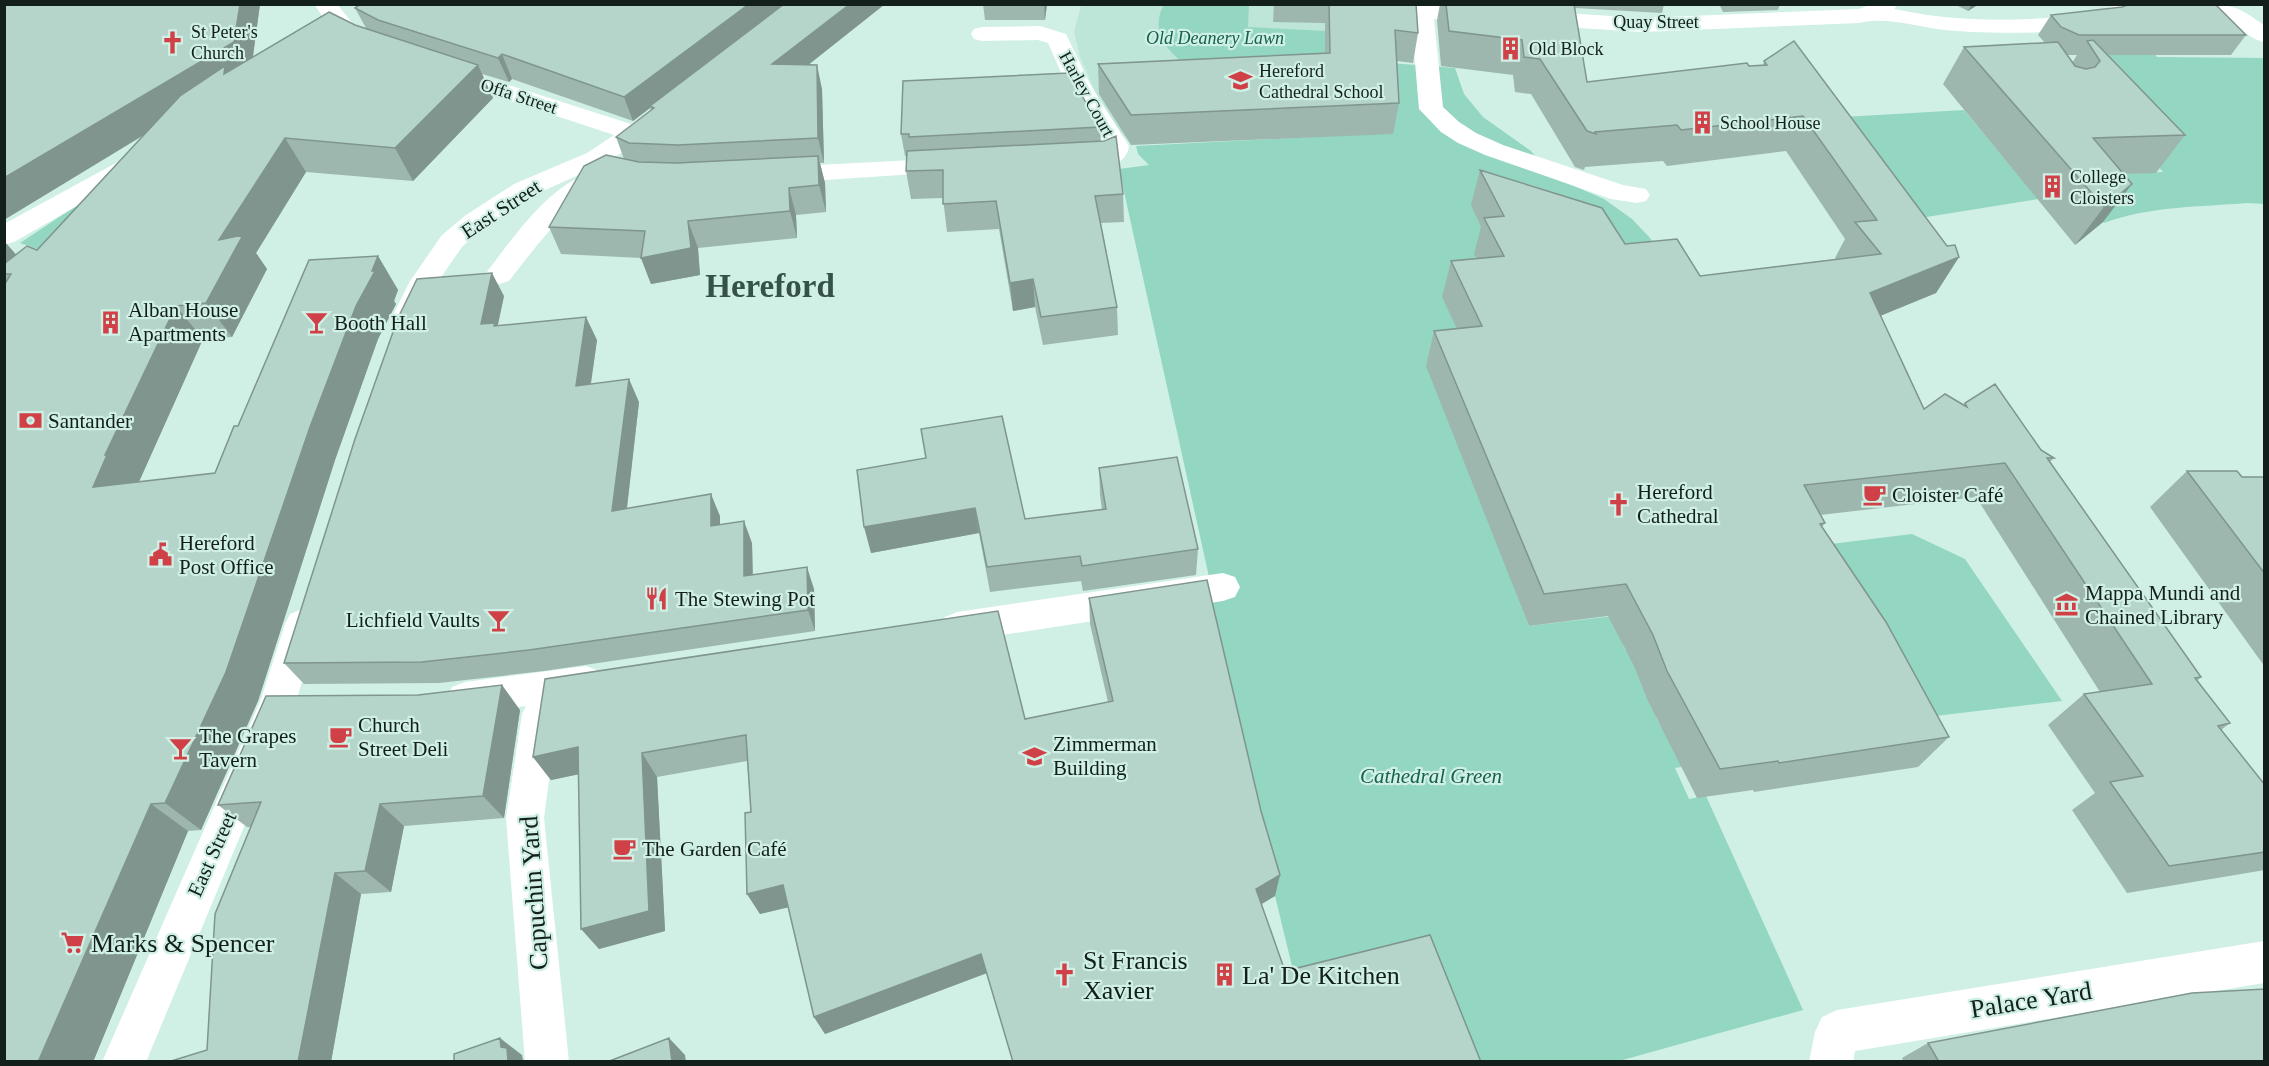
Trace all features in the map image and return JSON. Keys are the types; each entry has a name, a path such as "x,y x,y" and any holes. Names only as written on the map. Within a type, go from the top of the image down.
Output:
{"street":[{"path":"1881,8 1915,21 2013,28 2101,20 2124,12 2135,4"},
{"path":"2209,4 2234,14 2265,35"},
{"path":"1421,8 1431,109 1450,127 1467,138 1494,150 1609,189 1637,195"},
{"name":"Quay Street","path":"1421,8 1508,17 1642,25 1859,16 1881,8"},
{"path":"328,21 376,48"},
{"path":"2013,28 2026,47"},
{"name":"Harley Court","path":"982,34 1040,33 1058,39 1078,84 1116,146 1115,153 1106,159 1059,161"},
{"name":"Offa Street","path":"425,66 635,134"},
{"name":"East Street","path":"395,340 423,280 452,241 475,221 522,190 610,168 635,134 673,105"},
{"path":"4,236 143,157 96,210"},
{"path":"756,177 977,165"},
{"path":"499,275 532,233 582,186 610,168"},
{"path":"930,631 1223,587"},
{"name":"East Street","path":"124,1062 278,702 312,592"},
{"path":"428,701 544,689 614,678"},
{"name":"Capuchin Yard","path":"544,689 525,819 547,1062"},
{"path":"278,702 312,702"},
{"name":"Palace Yard","path":"1831,1062 1837,1032 2261,964"}],"shaded area":[{"path":"1081,5 1388,5 1135,145 1113,127 1080,57 1074,32"}],"green space":[{"name":"Old Deanery Lawn","path":"1164,5 1249,5 1248,27 1326,31 1326,59 1186,64 1166,46 1159,30 1160,14"},
{"path":"2151,50 2157,57 2264,58 2264,204 2248,203 2157,210 2104,223 2066,176 2163,172 2124,128 2082,51"},
{"name":"Cathedral Green","path":"1390,63 1455,68 1464,94 1483,117 1531,151 1551,176 1604,199 1632,219 1650,238 1674,274 1477,218 1493,252 1481,267 1468,354 1513,585 1529,626 1622,615 1623,645 1626,651 1638,649 1657,720 1692,765 1675,768 1689,799 1706,796 1803,1010 1619,1061 1462,1062 1297,987 1205,605 1209,577 1119,169 1149,165 1138,154 1136,146 1393,133"},
{"path":"1964,110 2038,199 1883,224 1808,119"},
{"path":"82,204 44,251 20,243"},
{"path":"1912,534 1965,559 2062,701 1910,719 1831,544"}],"building":[{"path":"4,4 240,4 234,42 4,178"},
{"path":"361,4 749,4 624,97 502,54 498,58 378,20 355,8"},
{"path":"784,4 850,4 772,64 817,65 818,138 678,145 629,143 616,137 654,108 650,106"},
{"path":"1329,4 1416,4 1418,33 1395,30 1399,103 1131,115 1098,64 1330,53"},
{"path":"1446,4 1574,4 1587,82 1747,63 1749,66 1767,65 1764,61 1794,41 1947,246 1955,245 1959,257 1870,293 1924,409 1945,394 1967,407 1965,403 1995,384 2041,450 2054,458 2047,458 2201,677 2195,678 2230,723 2218,726 2265,785 2265,852 2169,866 2110,782 2143,776 2084,694 2152,684 2005,463 1804,485 1825,523 1820,524 1886,622 1949,737 1779,763 1778,761 1720,769 1667,671 1653,635 1626,584 1544,594 1434,331 1482,326 1451,261 1504,256 1484,218 1504,216 1480,170 1602,208 1625,244 1677,239 1700,276 1881,254 1855,222 1877,220 1803,116 1681,130 1677,125 1595,132 1596,134 1587,131 1540,59 1524,57 1522,40 1449,31"},
{"path":"2130,4 2215,4 2246,35 2079,35 2061,27 2051,15 2122,7"},
{"path":"329,12 355,25 478,65 395,148 285,138 219,240 243,235 206,303 176,306 105,455 107,455 93,487 215,473 234,426 238,426 309,260 378,256 372,271 375,271 356,306 310,427 226,672 165,803 151,804 38,1062 4,1062 4,285 11,274 4,274 4,264 27,246 37,250 180,96 225,66 224,74"},
{"path":"2093,40 2185,135 2093,138 2132,184 2104,207 1964,47 2058,42 2075,66 2086,69 2095,67 2100,61 2087,41"},
{"path":"1069,73 1100,127 909,137 909,134 901,134 903,81"},
{"path":"1116,136 1123,194 1095,196 1117,307 1041,317 1033,279 1010,283 996,201 943,204 943,170 906,171 907,151 1104,141"},
{"path":"606,155 639,162 677,163 818,156 819,185 789,188 790,211 688,221 691,248 641,258 645,231 549,227 584,166"},
{"path":"492,273 481,324 495,323 494,326 586,317 576,386 629,379 612,511 711,494 711,526 744,521 744,576 807,567 808,610 529,650 422,662 284,663 355,439 398,318 417,279"},
{"path":"1002,416 1025,519 1106,509 1099,468 1177,457 1198,549 1082,566 1080,556 987,567 975,508 864,527 857,470 926,458 921,429"},
{"path":"2187,471 2237,471 2242,477 2265,477 2265,574"},
{"path":"1207,580 1261,811 1280,875 1256,889 1285,971 1430,935 1481,1062 1013,1062 981,954 814,1017 783,885 747,894 745,813 751,812 746,735 642,753 649,911 581,929 578,747 533,757 545,679 998,611 1025,719 1113,701 1089,598"},
{"path":"502,685 483,796 380,804 365,871 335,873 298,1062 168,1062 207,1050 215,914 261,802 218,805 266,696 418,695"},
{"path":"2265,989 2265,1062 1939,1062 1928,1043 2192,993"},
{"path":"500,1038 501,1047 507,1048 508,1062 454,1062 454,1054"},
{"path":"669,1038 672,1062 607,1062"}],"place":[{"name":"St Peter's Church","path":"173,42"},
{"name":"Old Block","path":"1511,49"},
{"name":"Hereford Cathedral School","path":"1241,81"},
{"name":"School House","path":"1702,123"},
{"name":"College Cloisters","path":"2052,187"},
{"name":"Alban House Apartments","path":"110,322"},
{"name":"Booth Hall","path":"316,323"},
{"name":"Santander","path":"30,421"},
{"name":"Cloister Café","path":"1874,495"},
{"name":"Hereford Cathedral","path":"1619,504"},
{"name":"Hereford Post Office","path":"161,555"},
{"name":"The Stewing Pot","path":"657,599"},
{"name":"Mappa Mundi and Chained Library","path":"2067,605"},
{"name":"Lichfield Vaults","path":"498,620"},
{"name":"Church Street Deli","path":"340,737"},
{"name":"The Grapes Tavern","path":"181,748"},
{"name":"Zimmerman Building","path":"1035,756"},
{"name":"The Garden Café","path":"624,849"},
{"name":"Marks & Spencer","path":"73,943"},
{"name":"St Francis Xavier","path":"1065,975"},
{"name":"La' De Kitchen","path":"1224,975"}],"district":[{"name":"Hereford","path":"770,286"}]}
